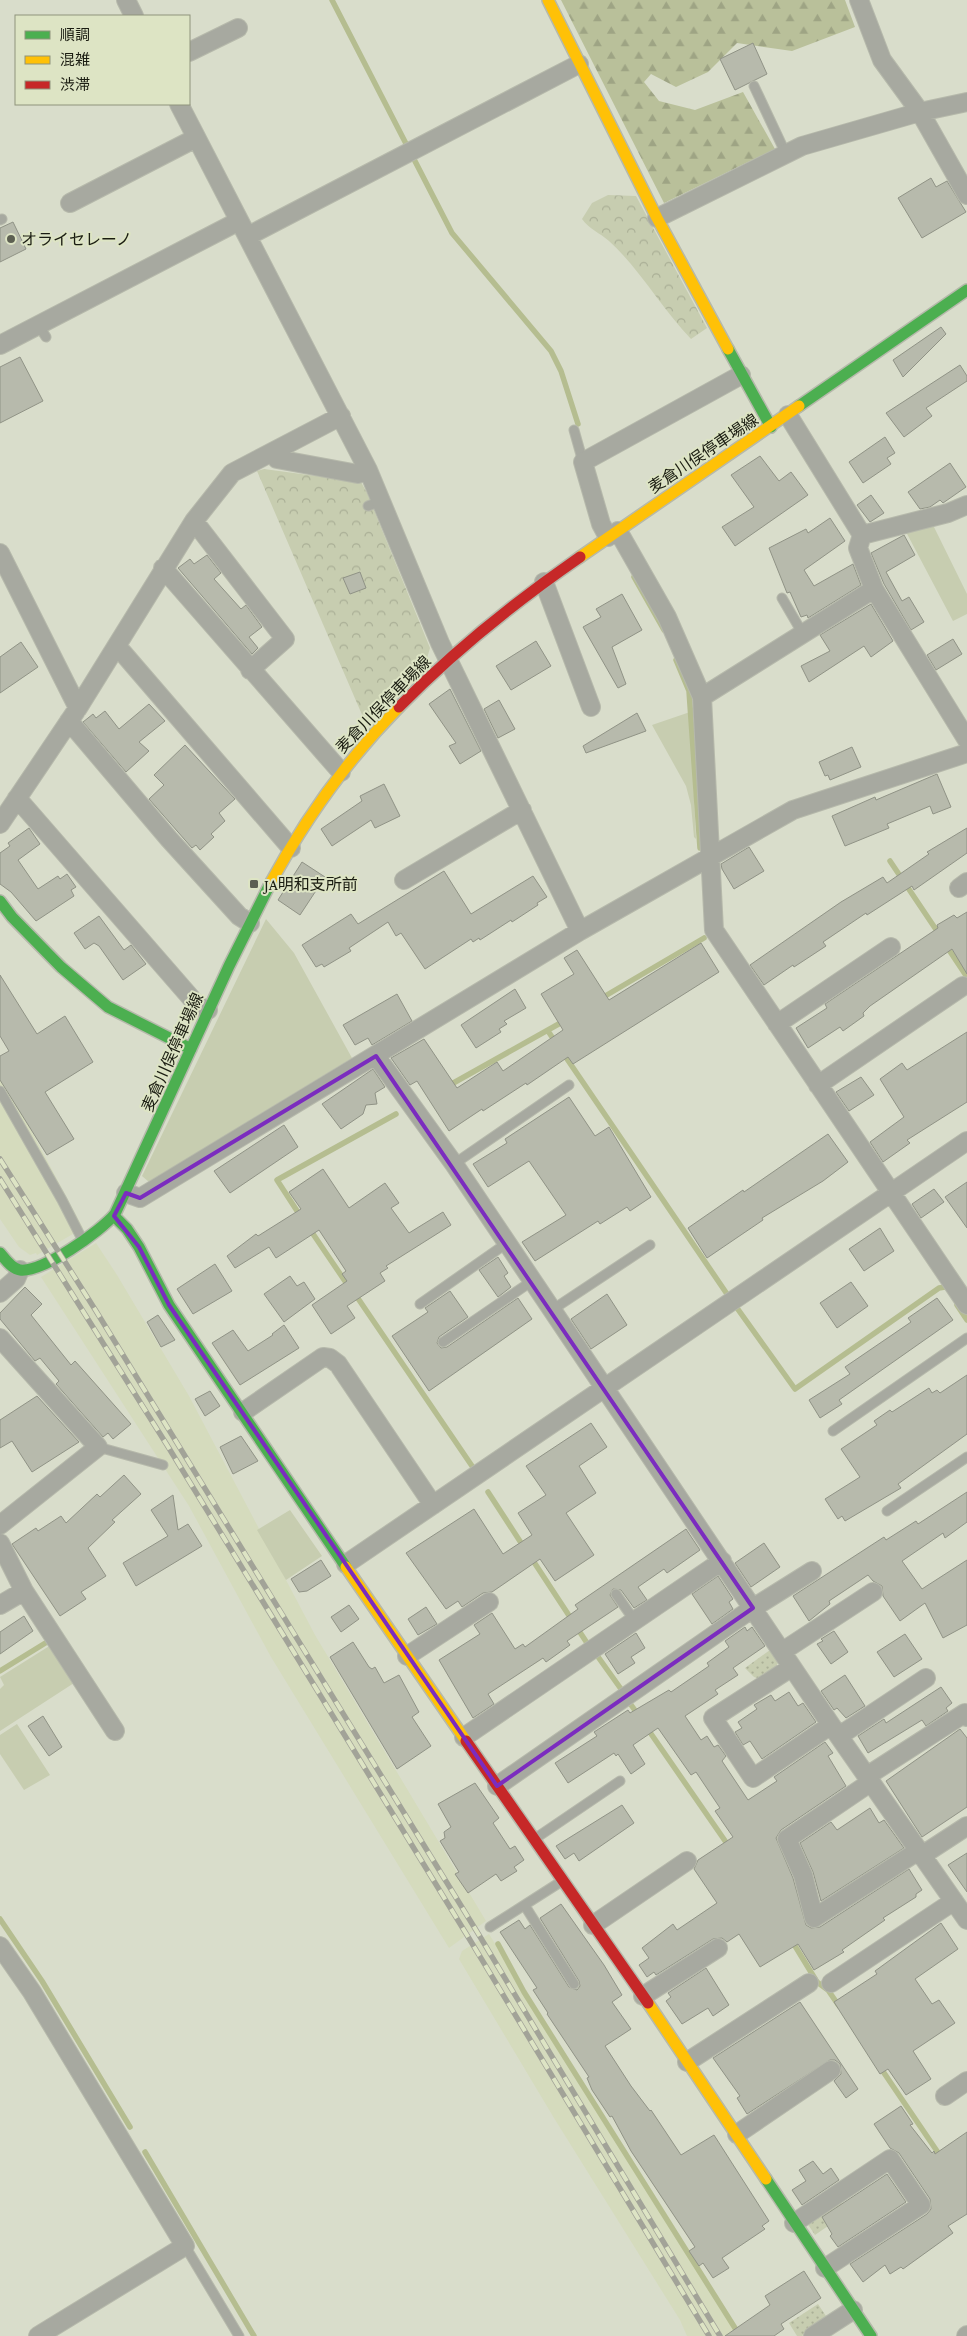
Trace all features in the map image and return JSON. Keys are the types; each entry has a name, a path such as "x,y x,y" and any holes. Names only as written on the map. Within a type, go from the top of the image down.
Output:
{"street":[{"path":"126,0 134,15"},
{"path":"548,0 657,218 771,427"},
{"path":"859,0 882,60 920,112 967,195"},
{"path":"190,52 238,28"},
{"path":"0,345 42,331 579,64"},
{"path":"657,218 802,146 920,112 967,102"},
{"path":"180,105 368,470 374,503 448,660 522,810 539,856 580,931"},
{"path":"70,202 196,138"},
{"name":"麦倉川俣停車場線","path":"20,1270 34,1269 82,1241 114,1216 208,1010 250,923 291,848 341,772 395,711 479,632 544,582 967,290"},
{"path":"741,374 583,462 601,524 613,534 667,617 702,697 714,930 743,982 777,1024 891,1193 964,1293"},
{"path":"788,415 862,536 858,548 874,588 967,740"},
{"path":"0,824 74,715 163,568 194,521 232,473 341,416"},
{"path":"273,452 277,459 358,474 368,470"},
{"path":"862,536 948,513 967,505"},
{"path":"194,521 285,640 250,670"},
{"path":"0,553 74,715 175,846 239,916 250,923"},
{"path":"163,568 250,670 341,772"},
{"path":"544,582 591,707"},
{"path":"702,697 874,588"},
{"path":"116,648 291,848"},
{"path":"126,1193 140,1198 376,1056 433,1015 793,810 967,753"},
{"path":"17,798 198,1006 208,1010"},
{"path":"404,880 522,810"},
{"path":"0,901 12,917 61,968 108,1007 191,1049"},
{"path":"777,1024 891,947"},
{"path":"818,1086 963,986"},
{"path":"376,1056 454,1164 835,1731 967,1920"},
{"path":"346,1564 967,1141"},
{"path":"114,1216 127,1229 139,1247 162,1295 407,1656 737,2134 794,2223 871,2336"},
{"path":"0,1253 10,1264 20,1270 16,1279 0,1293"},
{"path":"0,1338 98,1447 0,1525"},
{"path":"243,1412 323,1357 330,1358 338,1364 432,1505"},
{"path":"0,1543 24,1591 114,1731"},
{"path":"464,1737 722,1561"},
{"path":"497,1786 753,1608 812,1571"},
{"path":"0,1605 24,1591"},
{"path":"783,1651 873,1592"},
{"path":"407,1656 488,1602"},
{"path":"792,1667 714,1718 753,1778 926,1678"},
{"path":"967,1716 964,1713 787,1839 803,1875 814,1918 967,1826"},
{"path":"593,1925 687,1862"},
{"path":"831,1982 954,1901"},
{"path":"0,1946 32,1992 185,2246 38,2336"},
{"path":"643,1996 718,1948"},
{"path":"687,2062 809,1983"},
{"path":"737,2134 831,2070"},
{"path":"945,2096 967,2081"},
{"path":"794,2223 890,2159 921,2205 825,2268"},
{"path":"813,2336 853,2310"}],"lane":[{"path":"754,86 786,154"},
{"path":"574,430 583,462"},
{"path":"782,598 802,634"},
{"path":"454,1164 569,1085"},
{"path":"0,1091 62,1200 82,1241"},
{"path":"420,1304 507,1243"},
{"path":"552,1310 650,1245"},
{"path":"443,1342 532,1281"},
{"path":"833,1431 967,1338"},
{"path":"98,1447 163,1465"},
{"path":"887,1511 967,1457"},
{"path":"616,1594 634,1620"},
{"path":"534,1840 620,1781"},
{"path":"490,1927 563,1881"},
{"path":"525,1906 574,1984"},
{"path":"185,2246 239,2336"}],"highlighted area":[{"path":"376,1056 753,1608 497,1786 169,1305 139,1247 114,1216 126,1193 140,1198"}],"shaded area":[{"path":"0,1072 83,1228 37,1255 36,1253 30,1255 19,1247 0,1219"},
{"path":"96,1243 189,1396 315,1635 486,1921 449,1948 271,1657 189,1506 41,1277"},
{"path":"489,1934 739,2336 687,2336 680,2320 554,2118 459,1959 462,1951"}],"green space":[{"path":"561,0 845,0 855,27 792,51 737,43 708,72 676,87 651,74 644,82 659,101 695,110 743,92 775,149 664,203"},
{"path":"608,195 636,196 707,328 691,339 620,252 582,219 592,203"},
{"path":"264,469 361,482 430,648 426,662 366,724 257,471"},
{"path":"933,525 967,594 967,614 953,621 905,530"},
{"path":"690,712 696,839 694,837 691,805 686,786 652,725"},
{"path":"266,919 294,953 352,1058 149,1182 142,1176"},
{"path":"290,1510 322,1556 286,1580 257,1530"},
{"path":"51,1645 74,1683 0,1731 0,1689 4,1685 0,1677"},
{"path":"770,1650 778,1662 776,1668 760,1679 754,1677 745,1668"},
{"path":"17,1724 50,1775 24,1790 0,1754 0,1735"},
{"path":"838,2198 848,2212 815,2235 805,2220"},
{"path":"818,2304 828,2319 802,2336 797,2336 789,2323"}],"building":[{"path":"753,43 767,74 735,90 720,59"},
{"path":"931,178 936,187 947,181 966,212 922,238 898,198"},
{"name":"オライセレーノ","path":"13,222 26,249 0,262 0,228"},
{"path":"941,327 946,334 903,377 893,360"},
{"path":"20,357 43,401 0,423 0,367"},
{"path":"960,365 967,376 967,381 926,408 932,416 904,437 886,413"},
{"path":"885,437 895,453 887,458 891,464 863,483 849,462"},
{"path":"760,456 779,481 791,472 808,495 735,546 722,527 754,507 731,475"},
{"path":"950,463 966,487 943,503 940,500 930,507 920,509 908,492"},
{"path":"871,495 884,513 870,522 857,505"},
{"path":"830,518 845,541 804,570 814,586 853,564 861,585 808,618 807,615 801,617 790,592 787,593 769,548 806,529 808,533"},
{"path":"904,535 915,555 886,572 902,601 909,597 924,622 911,630 884,584 871,553"},
{"path":"207,555 221,573 214,579 241,609 246,605 262,627 249,637 258,648 252,654 178,568 190,559 194,564"},
{"path":"360,572 366,588 350,594 343,578"},
{"path":"622,594 642,630 612,647 626,684 618,688 583,627 601,617 596,609"},
{"path":"871,604 893,641 871,657 864,646 809,682 801,666 830,651 820,635"},
{"path":"953,639 962,654 936,670 927,655"},
{"path":"536,641 551,666 511,690 496,666"},
{"path":"21,642 38,667 0,693 0,657"},
{"path":"450,689 481,751 460,764 449,746 456,743 429,704"},
{"path":"499,700 515,729 498,738 484,709"},
{"path":"149,704 165,721 139,742 149,751 126,772 83,722 93,714 96,718 105,711 119,729"},
{"path":"637,713 646,731 586,753 583,746"},
{"path":"185,745 235,799 219,813 225,821 211,834 214,837 200,850 196,845 192,848 149,799 164,785 154,775"},
{"path":"852,747 861,767 830,780 828,775 825,776 819,762"},
{"path":"937,774 951,807 933,814 930,806 887,824 889,828 845,846 832,816 875,797 876,800"},
{"path":"384,784 400,816 375,828 371,820 332,846 321,829 362,801 360,796"},
{"path":"29,828 40,844 18,860 38,889 58,876 60,879 67,874 76,887 71,890 74,896 36,921 11,892 0,884 0,853 10,846 8,843"},
{"path":"967,828 967,853 914,890 912,886 867,915 866,913 823,942 826,946 794,967 793,965 764,985 750,965 841,902 883,877 887,883 929,854 927,852"},
{"path":"749,847 764,871 734,889 721,864"},
{"path":"302,862 325,877 300,915 278,900"},
{"path":"444,871 471,914 533,876 547,897 512,922 511,920 480,940 479,938 473,942 471,939 425,969 401,933 396,936 388,922 349,948 351,951 324,967 322,964 316,967 302,945 351,914 358,924"},
{"path":"967,912 967,974 952,949 870,1006 863,1013 864,1016 843,1031 840,1027 808,1048 796,1028 827,1008 825,1004 938,928 937,925 954,915 957,918"},
{"path":"99,916 124,950 131,945 146,964 123,980 99,946 94,943 85,949 74,933"},
{"path":"701,943 719,972 573,1064 568,1057 527,1085 526,1083 449,1131 417,1081 410,1085 391,1058 424,1039 457,1088 497,1062 503,1071 563,1030 541,994 574,974 564,958 577,950 609,1000"},
{"path":"0,975 37,1034 65,1016 93,1062 45,1092 74,1139 47,1155 0,1080 0,1056 9,1051 0,1036"},
{"path":"515,989 526,1008 504,1021 507,1024 499,1029 501,1032 476,1048 461,1025"},
{"path":"397,994 412,1021 372,1045 368,1038 355,1045 343,1025"},
{"path":"967,1032 967,1102 907,1140 910,1143 883,1162 870,1142 904,1117 880,1079 902,1063 907,1070"},
{"path":"373,1069 385,1087 375,1093 377,1104 366,1105 363,1114 341,1129 322,1104"},
{"path":"861,1077 874,1095 849,1111 836,1092"},
{"path":"569,1097 595,1136 609,1127 651,1197 630,1211 627,1207 600,1224 598,1221 535,1261 522,1242 566,1215 529,1161 488,1187 473,1164 507,1143 505,1139"},
{"path":"284,1125 298,1147 230,1193 214,1171"},
{"path":"828,1134 848,1162 823,1181 762,1218 763,1220 707,1258 688,1228"},
{"path":"323,1169 349,1208 385,1183 399,1203 391,1208 409,1233 443,1212 451,1225 386,1266 388,1268 380,1273 385,1281 347,1306 355,1318 331,1334 312,1305 347,1281 342,1274 346,1271 319,1230 276,1258 269,1247 235,1268 227,1256 256,1234 258,1236 301,1209 289,1192"},
{"path":"967,1182 967,1228 945,1197"},
{"path":"934,1189 944,1202 921,1218 912,1204"},
{"path":"880,1228 894,1251 864,1271 849,1249"},
{"path":"498,1257 508,1273 504,1276 511,1287 498,1297 479,1270"},
{"path":"215,1264 232,1291 193,1314 177,1289"},
{"path":"290,1276 297,1286 304,1282 315,1299 284,1322 264,1294"},
{"path":"851,1282 868,1306 837,1328 820,1303"},
{"path":"25,1287 42,1304 31,1315 71,1365 75,1361 131,1424 113,1439 108,1433 103,1437 56,1384 59,1381 40,1358 35,1361 0,1319 0,1313"},
{"path":"450,1291 468,1317 439,1337 437,1343 441,1348 447,1347 518,1298 532,1319 429,1391 392,1336 428,1312 425,1308"},
{"path":"607,1294 627,1325 591,1349 571,1319"},
{"path":"937,1298 953,1320 839,1400 842,1404 820,1418 809,1400 850,1374 845,1367 911,1322 908,1318"},
{"path":"158,1315 175,1340 161,1347 147,1322"},
{"path":"284,1325 299,1348 240,1385 212,1343 233,1330 248,1351 273,1335"},
{"path":"967,1375 967,1434 898,1484 901,1488 845,1521 842,1516 838,1519 825,1499 860,1477 841,1449 877,1425 874,1421 890,1410 892,1412 929,1388 932,1393 937,1390 940,1393"},
{"path":"210,1391 220,1406 205,1416 195,1399"},
{"path":"37,1396 79,1442 32,1472 12,1441 0,1448 0,1420"},
{"path":"591,1423 607,1447 579,1466 596,1493 566,1513 594,1555 555,1581 540,1559 492,1592 483,1593 462,1607 458,1601 446,1609 406,1553 474,1509 503,1554 532,1535 518,1513 546,1495 526,1466"},
{"path":"241,1436 258,1461 233,1474 220,1447"},
{"path":"124,1475 141,1494 112,1520 115,1522 88,1548 106,1576 81,1592 86,1599 60,1616 12,1544 36,1528 38,1531 61,1516 66,1523 97,1494 100,1497"},
{"path":"967,1492 967,1522 945,1538 943,1533 902,1561 922,1589 967,1560 967,1625 943,1638 925,1603 900,1621 883,1596 882,1586 873,1581 868,1575 829,1601 830,1604 809,1621 793,1596 884,1537 886,1540 916,1521 918,1524"},
{"path":"173,1495 178,1530 188,1524 202,1546 136,1586 123,1563 168,1536 151,1510"},
{"path":"686,1529 700,1550 667,1573 664,1569 638,1587 647,1600 634,1608 621,1590 613,1589 610,1595 618,1607 567,1641 570,1645 546,1662 543,1658 488,1694 494,1704 473,1718 439,1660 480,1634 474,1625 492,1613 515,1649 523,1644 525,1647 578,1609 575,1605"},
{"path":"764,1543 780,1567 751,1587 735,1563"},
{"path":"321,1560 331,1576 307,1591 299,1592 291,1579"},
{"path":"718,1576 733,1599 729,1602 733,1609 712,1624 692,1594"},
{"path":"349,1605 359,1619 341,1632 331,1617"},
{"path":"426,1607 437,1624 418,1635 408,1619"},
{"path":"24,1616 33,1631 0,1654 0,1632"},
{"path":"745,1627 747,1631 752,1627 765,1646 733,1668 738,1675 715,1690 718,1694 685,1716 701,1740 707,1736 714,1747 718,1745 726,1756 722,1761 748,1800 777,1781 774,1777 825,1742 833,1753 828,1756 846,1786 781,1830 776,1838 793,1878 806,1925 811,1928 820,1927 909,1869 922,1890 916,1894 916,1897 883,1918 885,1920 842,1950 844,1952 814,1970 798,1944 760,1967 739,1934 727,1942 722,1938 713,1939 656,1975 654,1972 647,1977 639,1965 649,1958 642,1948 673,1924 677,1930 717,1903 694,1869 698,1860 733,1837 715,1811 720,1808 696,1772 691,1775 658,1728 633,1745 645,1764 631,1774 618,1754 616,1756 614,1753 568,1783 555,1763 597,1736 594,1732 628,1710 630,1713 669,1690 671,1692 709,1666 707,1663 729,1647 725,1641"},
{"path":"834,1631 848,1652 831,1664 817,1644 823,1641 821,1639"},
{"path":"636,1633 645,1648 631,1657 635,1663 618,1674 605,1654"},
{"path":"905,1634 922,1659 894,1677 877,1652"},
{"path":"353,1642 369,1667 372,1669 375,1667 384,1683 399,1675 419,1712 412,1717 431,1746 397,1769 330,1657"},
{"path":"845,1675 865,1706 846,1718 837,1708 834,1710 821,1691"},
{"path":"941,1687 952,1703 946,1708 948,1711 926,1726 922,1720 868,1753 858,1736 884,1719 886,1723"},
{"path":"789,1692 798,1706 803,1703 816,1722 762,1759 750,1741 743,1745 735,1732 742,1728 738,1722 757,1709 754,1705 771,1695 775,1701"},
{"path":"43,1716 62,1747 49,1756 28,1726"},
{"path":"960,1729 967,1738 967,1807 922,1837 886,1781"},
{"path":"475,1783 499,1818 493,1823 510,1849 515,1846 524,1860 514,1867 517,1871 501,1881 496,1874 468,1893 455,1874 459,1872 440,1841 445,1838 444,1832 451,1827 438,1804"},
{"path":"622,1805 634,1823 579,1861 574,1853 565,1859 556,1846"},
{"path":"870,1808 879,1823 884,1820 904,1848 821,1901 813,1872 800,1843 831,1822 837,1830"},
{"path":"967,1853 967,1892 948,1865"},
{"path":"561,1904 604,1965 622,1995 612,2002 631,2029 605,2046 631,2086 651,2110 681,2155 714,2135 769,2221 762,2226 765,2229 722,2258 729,2268 713,2278 703,2263 699,2266 689,2251 695,2247 631,2151 612,2116 610,2117 592,2090 587,2078 589,2077 547,2014 533,1990 537,1988 500,1932 519,1920 525,1929 530,1925 569,1987 577,1990 580,1986 579,1981 540,1918"},
{"path":"941,1923 958,1949 915,1979 932,2004 939,2000 955,2023 913,2051 931,2079 906,2095 888,2069 880,2074 834,2002 877,1974 875,1971"},
{"path":"706,1968 729,2005 713,2016 708,2008 682,2024 666,2001 671,1997 668,1993"},
{"path":"800,2002 858,2089 846,2098 834,2081 841,2074 840,2064 835,2060 830,2060 747,2114 737,2098 740,2096 713,2058"},
{"path":"901,2106 913,2124 910,2125 932,2153 934,2151 935,2154 967,2132 967,2214 948,2226 953,2233 903,2269 901,2267 890,2274 885,2265 863,2282 850,2264 927,2214 931,2209 930,2199 899,2153 890,2148 874,2124"},
{"path":"813,2161 823,2174 831,2168 839,2180 802,2205 792,2190 806,2181 799,2170"},
{"path":"887,2174 906,2202 838,2247 830,2236 832,2234 822,2217"},
{"path":"804,2271 821,2298 781,2324 784,2329 774,2336 725,2336 770,2305 765,2296"}],"waterway":[{"path":"332,0 452,233 551,351 561,371 578,424"},
{"path":"634,577 664,630"},
{"path":"676,660 689,691 700,848"},
{"path":"890,861 939,934"},
{"path":"600,999 704,938"},
{"path":"945,944 967,977"},
{"path":"448,1086 564,1021"},
{"path":"548,1031 556,1043"},
{"path":"563,1053 727,1294 795,1389 939,1288 945,1287"},
{"path":"301,1217 277,1180 396,1114"},
{"path":"309,1228 349,1287"},
{"path":"355,1294 472,1466"},
{"path":"957,1305 967,1320"},
{"path":"488,1492 525,1549"},
{"path":"530,1556 587,1643"},
{"path":"0,1671 47,1642"},
{"path":"596,1654 621,1689"},
{"path":"629,1702 639,1716"},
{"path":"647,1728 730,1848"},
{"path":"0,1919 42,1981 130,2127"},
{"path":"792,1941 817,1982 828,1990 839,2006"},
{"path":"498,1944 524,1992 740,2336"},
{"path":"880,2067 941,2157"},
{"path":"145,2152 254,2336"}],"railway":[{"path":"0,1159 96,1311 479,1935 720,2336"},
{"path":"0,1179 167,1445 470,1940 709,2336"}],"traffic: fast":[{"path":"799,406 967,290"},
{"path":"728,349 771,427"},
{"path":"0,1253 14,1268 20,1270 42,1265 85,1240 115,1214 229,966 270,884"},
{"path":"0,901 12,917 61,967 108,1007 191,1049"},
{"path":"114,1216 127,1229 139,1247 169,1305 346,1567"},
{"path":"766,2179 871,2336"}],"traffic: slow":[{"path":"548,0 657,218 728,349"},
{"path":"580,557 799,406"},
{"path":"270,884 312,813 328,791 362,748 399,707"},
{"path":"346,1567 466,1741"},
{"path":"648,2003 766,2179"}],"traffic: jam":[{"path":"399,707 441,666 486,628 580,557"},
{"path":"466,1741 648,2003"}],"place":[{"name":"オライセレーノ","path":"11,239"},
{"name":"JA明和支所前","path":"254,884"}]}
